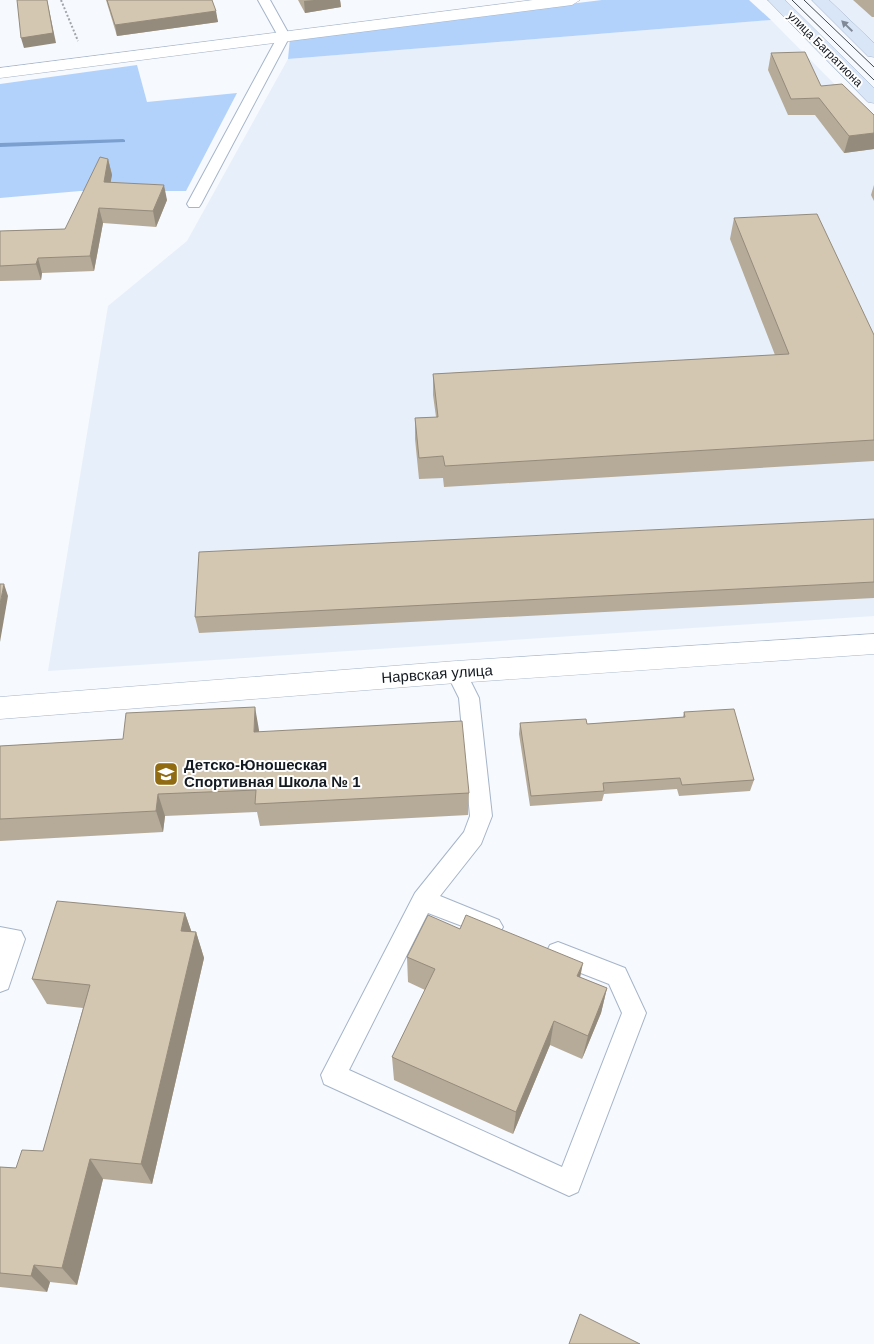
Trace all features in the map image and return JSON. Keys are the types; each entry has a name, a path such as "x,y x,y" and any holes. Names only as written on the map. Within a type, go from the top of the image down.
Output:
{"main road":[{"name":"улица Багратиона","path":"776,0 874,98"},
{"path":"820,0 874,52"}],"street":[{"path":"0,73 572,0"},
{"name":"Нарвская улица","path":"0,708 456,672 874,644"}],"lane":[{"path":"194,204 284,36 264,0"},
{"path":"423,900 617,976 634,1013 569,1183 333,1075 423,900 473,837 481,816 469,698 456,672"},
{"path":"0,938 13,939 0,981"}],"path":[{"path":"61,0 87,62"}],"shaded area":[{"path":"602,0 749,0 771,20 288,59 290,38"},
{"path":"829,0 874,0 874,43"},
{"path":"771,20 874,124 874,616 48,671 108,306 187,241 288,59"},
{"path":"137,65 147,102 237,93 186,191 80,191 0,198 0,84"}],"building":[{"path":"17,0 47,0 53,33 21,38"},
{"path":"107,0 212,0 216,11 115,25"},
{"path":"805,52 821,86 842,84 874,115 874,133 849,136 819,98 791,99 771,53"},
{"path":"100,157 108,159 104,182 164,185 153,211 99,208 90,256 38,258 36,264 0,266 0,231 65,229"},
{"path":"817,214 874,335 874,440 445,466 443,456 419,458 415,418 438,417 433,374 789,354 734,218"},
{"path":"874,519 874,582 195,617 199,552"},
{"path":"0,584 4,584 0,604"},
{"path":"255,707 254,732 462,721 469,793 255,804 256,790 158,794 156,811 0,819 0,746 123,739 126,713"},
{"path":"734,709 754,780 682,785 680,778 603,783 604,791 531,796 520,723 586,719 587,724 685,717 684,712"},
{"path":"57,901 185,913 181,931 196,932 141,1164 90,1159 62,1268 34,1265 31,1276 0,1273 0,1167 16,1168 22,1150 43,1151 90,985 32,979"},
{"path":"428,915 460,929 466,915 583,963 577,976 607,988 588,1036 554,1021 516,1112 392,1057 435,969 407,957"},
{"path":"580,1314 640,1344 569,1344"}],"waterway":[{"path":"0,145 123,141"}],"tram line":[{"path":"792,0 874,80"},
{"path":"804,0 874,67"}],"place":[{"name":"Детско-Юношеская Спортивная Школа № 1","path":"166,774"}]}
